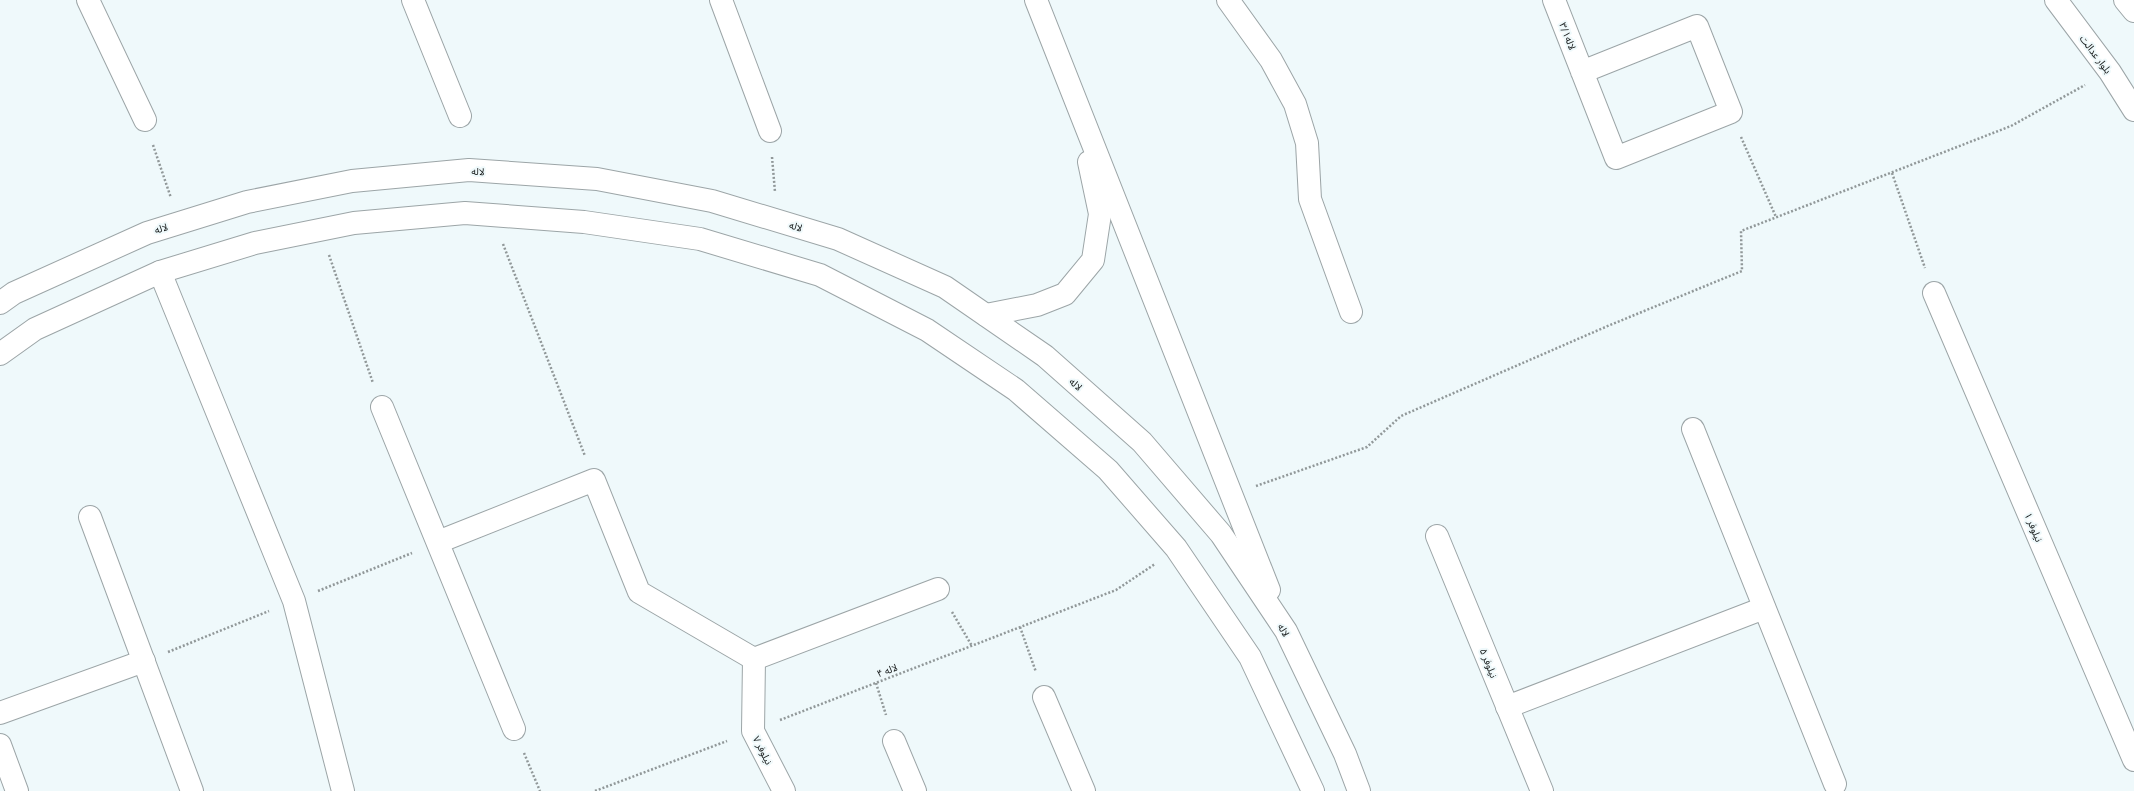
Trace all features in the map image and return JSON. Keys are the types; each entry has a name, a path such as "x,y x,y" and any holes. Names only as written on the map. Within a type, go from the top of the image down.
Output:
{"street":[{"path":"88,0 145,120"},
{"path":"413,0 460,116"},
{"path":"721,0 770,131"},
{"path":"1036,0 1286,631"},
{"path":"1228,0 1270,60 1295,104 1307,143 1310,199 1351,312"},
{"name":"لاله۳/۱","path":"1554,0 1616,158 1731,112"},
{"name":"بلوار عدالت","path":"2056,0 2110,72 2134,110"},
{"path":"2125,0 2134,11"},
{"path":"1582,72 1697,26 1731,112"},
{"path":"986,315 1037,305 1065,294 1093,260 1100,214 1075,100"},
{"name":"لاله","path":"0,303 14,293 147,233 247,202 352,181 469,170 597,179 712,201 838,239 945,287 1045,356 1142,442 1221,534 1286,631 1345,754 1359,791"},
{"path":"0,354 35,329 160,272 255,243 354,223 464,213 584,222 700,239 820,275 927,330 1016,390 1108,470 1176,548 1250,657 1313,791"},
{"path":"160,272 294,601 344,791"},
{"name":"نیلوفر ۱","path":"1934,293 2134,760"},
{"path":"382,407 514,728"},
{"path":"1692,429 1834,784"},
{"path":"438,542 594,480 639,592 754,659 938,589"},
{"path":"90,517 192,791"},
{"name":"نیلوفر ۵","path":"1437,536 1542,791"},
{"path":"1507,707 1764,608"},
{"name":"نیلوفر ۷","path":"754,659 753,731 784,791"},
{"path":"0,713 144,661"},
{"path":"1044,697 1084,791"},
{"path":"894,740 915,791"},
{"path":"0,745 17,791"}],"path":[{"path":"1231,495 1366,447 1401,416 1610,325 1742,271 1741,231 2011,126 2110,72"},
{"path":"1731,112 1776,217"},
{"path":"145,120 179,223"},
{"path":"770,131 777,220"},
{"path":"1892,173 1934,293"},
{"path":"492,215 594,480"},
{"path":"320,230 382,407"},
{"name":"لاله ۴","path":"595,791 1116,590 1176,548"},
{"path":"938,589 972,646"},
{"path":"1020,627 1044,697"},
{"path":"876,683 894,740"},
{"path":"514,728 540,791"}]}
